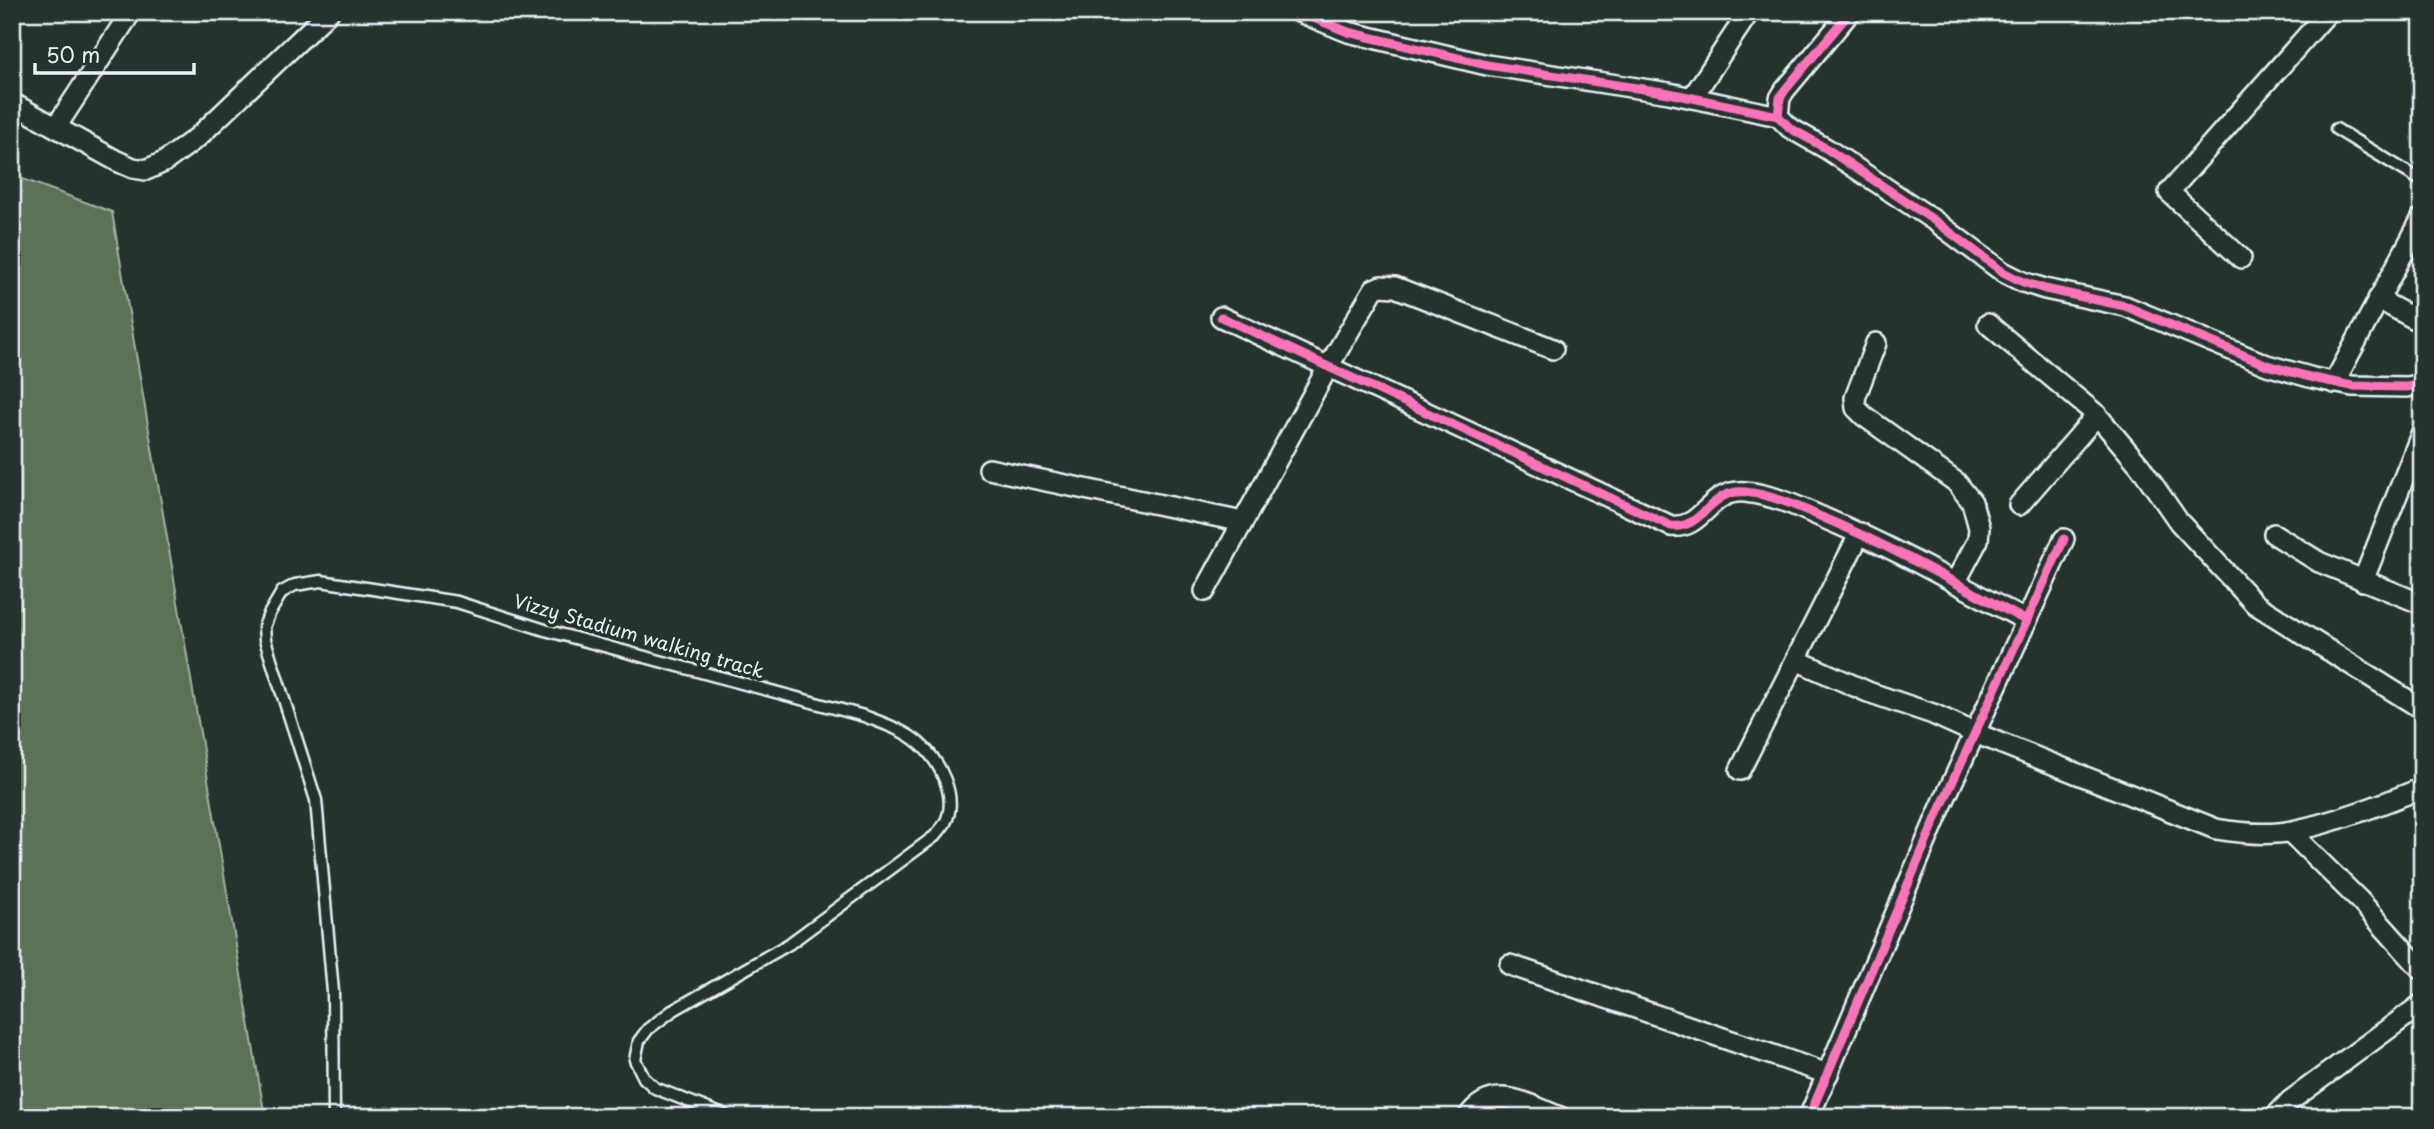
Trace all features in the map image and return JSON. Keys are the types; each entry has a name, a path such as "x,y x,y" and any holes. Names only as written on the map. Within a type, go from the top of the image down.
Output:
{"street":[{"path":"56,127 131,12"},
{"path":"12,103 133,168 146,170 164,163 198,137 329,12"},
{"path":"1299,12 1348,32 1487,65 1692,98 1778,116 1790,128 1827,149 1935,221 2003,272 2023,282 2125,306 2267,365 2334,383 2407,387 2422,384"},
{"path":"1692,98 1749,12"},
{"path":"1778,116 1780,98 1785,90 1850,12"},
{"path":"2241,258 2169,192 2328,12"},
{"path":"2334,383 2422,218"},
{"path":"1205,591 1374,289 1381,286 1395,287 1553,349"},
{"path":"2378,299 2422,323"},
{"path":"1221,317 1671,526 1679,527 1695,520 1720,497 1731,492 1777,498 1860,533 2027,621"},
{"path":"1988,324 2097,415 2140,466 2179,522 2255,604 2422,709"},
{"path":"1876,343 1854,398 1856,408 1956,482 1977,513 1978,540 1955,583"},
{"path":"2020,505 2097,415"},
{"path":"2363,581 2422,432"},
{"path":"989,469 1243,522"},
{"path":"1740,770 1860,533"},
{"path":"2274,534 2319,562 2422,604"},
{"path":"1810,1117 1940,809 2064,539"},
{"path":"1796,660 1868,692 1933,714 2216,829 2241,833 2290,832 2379,806 2422,788"},
{"path":"2290,832 2360,901 2422,970"},
{"path":"1510,965 1828,1074"},
{"path":"2276,1117 2290,1101 2422,1004"},
{"path":"1468,1117 1483,1101 1494,1097 1508,1098 1560,1117"}],"lane":[{"path":"2336,129 2422,181"},
{"name":"Vizzy Stadium walking track","path":"334,1117 334,992 317,800 265,640 264,627 273,604 282,592 295,585 320,581 457,602 545,630 864,716 893,727 918,742 935,761 943,776 949,809 945,823 935,836 789,944 672,1011 648,1029 639,1041 635,1060 644,1078 655,1088 728,1117"}],"green space":[{"path":"12,175 112,212 265,1117 12,1117"}],"cycle path":[{"path":"1299,12 1348,32 1487,65 1669,93 1778,116"},
{"path":"1850,12 1785,90 1780,98 1778,116 1790,128 1827,149 1935,221 2003,272 2045,289 2125,306 2267,365 2313,378 2352,386 2407,387 2422,384"},
{"path":"1221,317 1671,526 1682,526 1691,522 1714,502 1733,493 1766,496 1852,530 2027,621"},
{"path":"1809,1117 1940,809 2064,539"}]}
